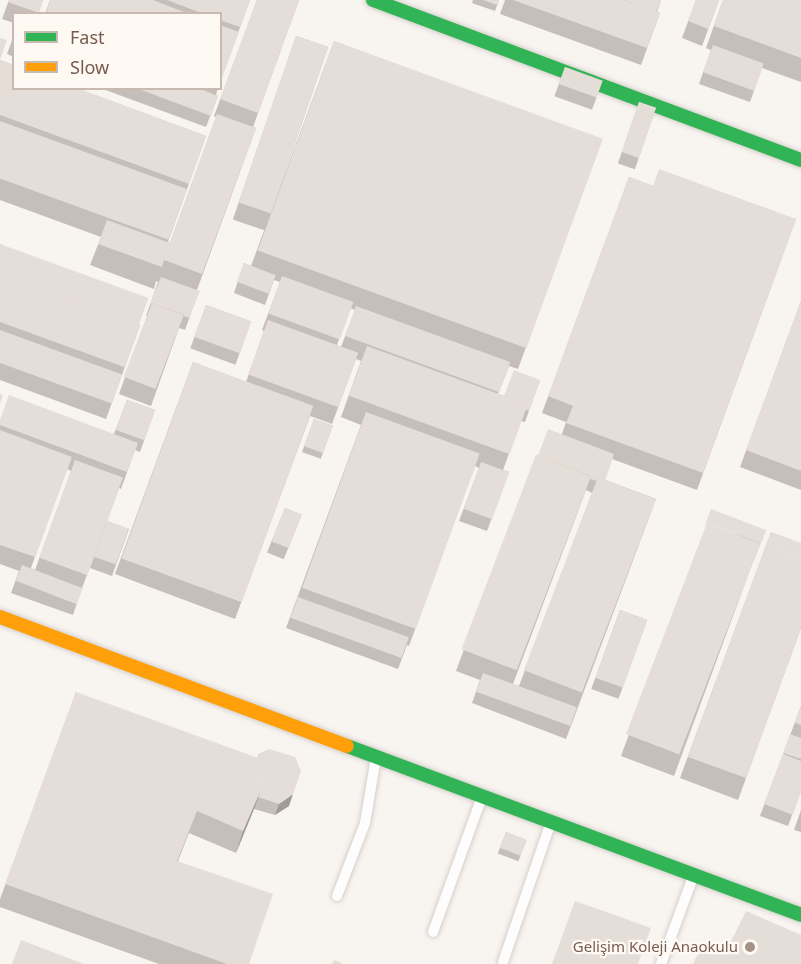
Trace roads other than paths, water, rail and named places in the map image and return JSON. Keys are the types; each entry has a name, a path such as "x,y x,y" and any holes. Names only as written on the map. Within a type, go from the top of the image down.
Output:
{"street":[{"path":"373,0 801,160"},
{"path":"0,617 801,915"}],"lane":[{"path":"337,896 365,823 376,757"},
{"path":"433,932 483,796"},
{"path":"503,962 551,822"},
{"path":"661,964 694,875"}],"place":[{"name":"Gelişim Koleji Anaokulu","path":"750,947"}]}
